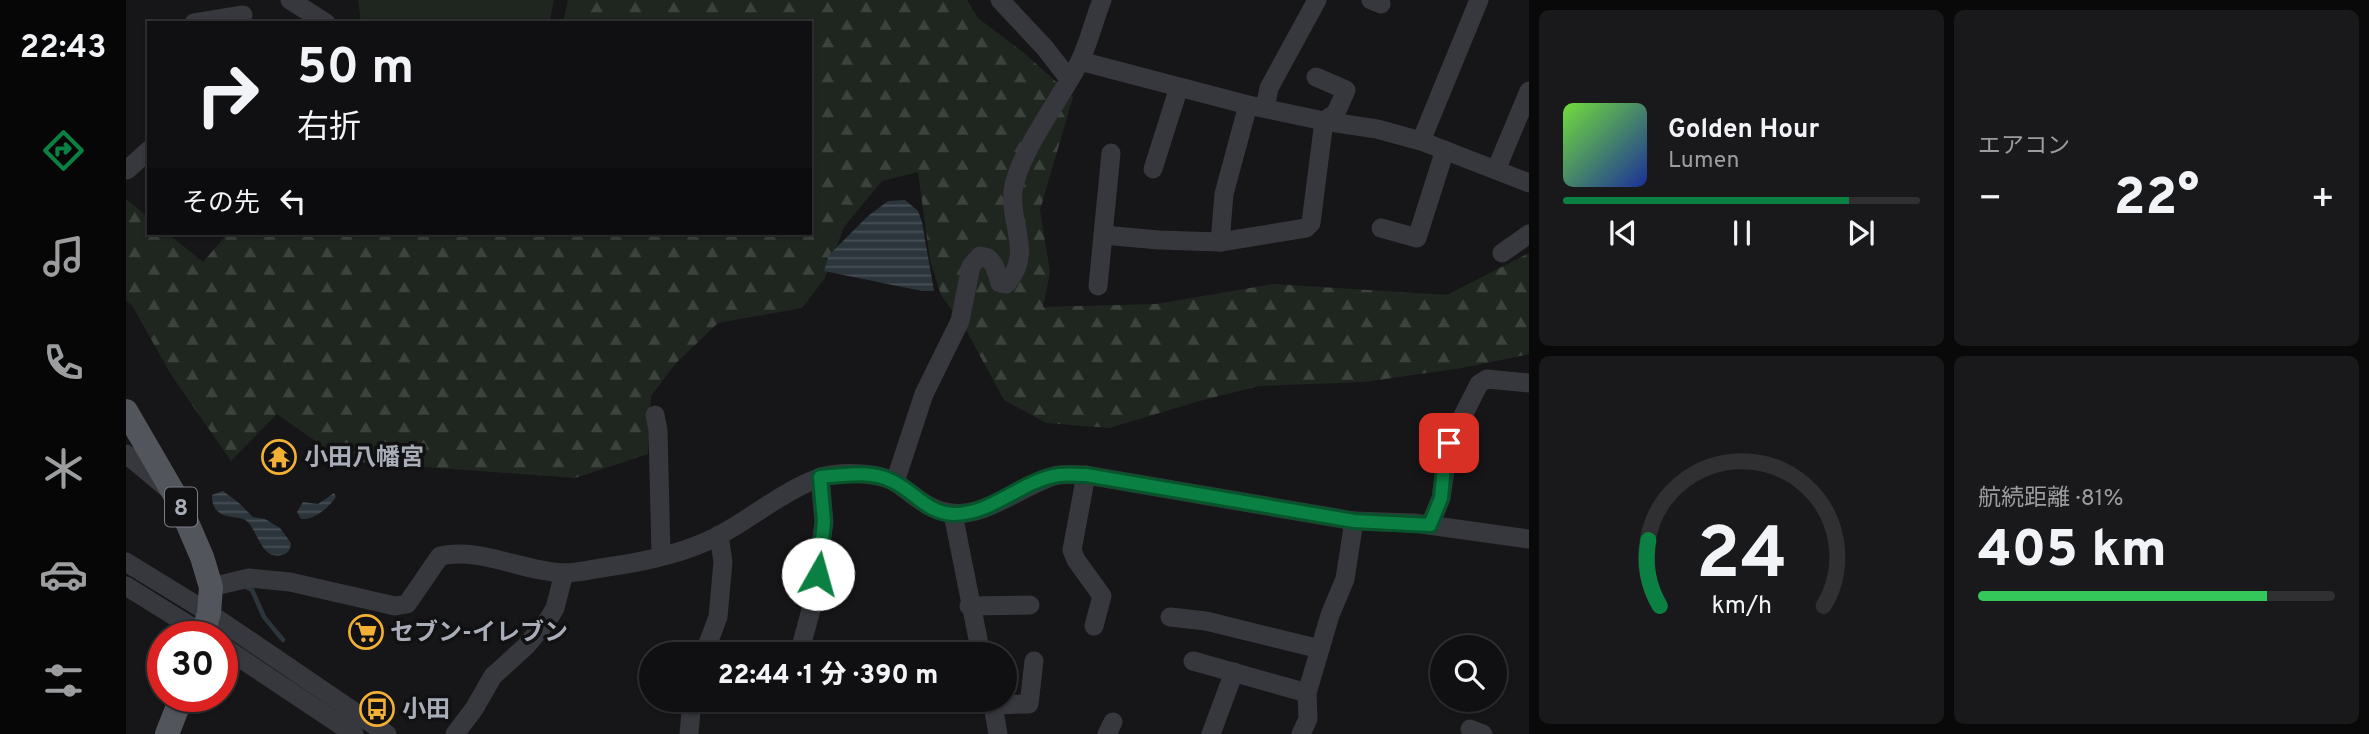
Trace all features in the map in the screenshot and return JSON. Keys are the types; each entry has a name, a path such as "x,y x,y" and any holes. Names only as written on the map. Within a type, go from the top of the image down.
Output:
{"main road":[{"name":"8","path":"126,411 176,497 202,557 211,587 210,621"},
{"path":"167,734 176,712"}],"street":[{"path":"290,0 323,21"},
{"path":"1000,0 1045,48 1069,79"},
{"path":"895,482 924,394 960,321 971,266 979,256 988,258 994,265 1000,283 1006,284 1012,277 1019,260 1020,237 1013,210 1013,191 1020,166 1080,61 1101,0"},
{"path":"1220,242 1224,194 1257,107 1317,0"},
{"path":"1421,141 1479,0"},
{"path":"203,21 243,12"},
{"path":"1080,61 1257,107 1377,129 1421,141 1529,183"},
{"path":"1103,235 1220,242 1306,228 1311,223 1324,121 1336,113 1346,90 1316,77"},
{"path":"1153,169 1179,87"},
{"path":"1496,170 1529,91"},
{"path":"1381,228 1417,238 1445,150"},
{"path":"127,170 147,152"},
{"path":"1098,286 1111,153"},
{"path":"1502,253 1529,234"},
{"path":"1430,525 1441,498 1449,443 1479,384 1487,379 1529,383"},
{"path":"654,415 658,430 661,555"},
{"path":"126,454 176,497"},
{"path":"211,587 249,578 290,582 396,606 407,604 440,556 451,553 486,557 564,573 610,567 692,548 820,477 856,474 879,476 895,482 927,507 953,514 993,505 1028,486 1057,475 1086,475 1354,521 1430,525 1529,539"},
{"path":"1086,475 1072,550 1076,560 1102,596 1094,626"},
{"path":"802,642 818,574 824,522 820,477"},
{"path":"953,514 978,642"},
{"path":"1301,734 1308,719 1307,693 1345,579 1354,521"},
{"path":"709,642 718,617 723,562 719,535"},
{"path":"126,562 195,621"},
{"path":"455,734 474,709 493,676 526,646 548,620 555,608 564,573"},
{"path":"126,586 188,621"},
{"path":"969,606 1030,605"},
{"path":"1170,617 1206,621 1320,649"},
{"path":"238,649 387,734"},
{"path":"238,653 354,734"},
{"path":"1193,661 1307,693"},
{"path":"1017,704 1029,704 1034,662"},
{"path":"1211,734 1234,672"},
{"path":"689,734 691,712"},
{"path":"994,712 998,734"}],"green space":[{"path":"358,0 554,0 549,21 361,21"},
{"path":"568,0 967,0 978,18 1024,53 1073,97 1040,210 1050,272 1043,307 1156,304 1274,284 1447,295 1529,253 1529,354 1462,368 1364,382 1259,386 1109,428 1046,423 1004,400 966,330 941,295 930,260 918,172 882,181 844,227 825,278 802,308 718,323 676,363 651,396 648,454 575,478 344,461 277,414 231,461 170,373 133,307 126,300 126,199 147,216 147,235 169,235 203,262 226,235 812,235 812,21 563,21"}],"shaded area":[{"path":"905,200 918,211 922,222 934,291 922,291 824,271 829,255 868,216 888,201"},
{"path":"223,491 253,517 265,519 280,528 291,543 288,552 282,555 270,554 248,522 216,510 212,495"},
{"path":"334,493 336,497 321,512 311,518 301,519 297,512 303,502 318,504"}],"waterway":[{"path":"248,588 252,590 264,617 283,640"}],"place":[{"name":"小田八幡宮","path":"279,457"},
{"name":"セブン-イレブン","path":"366,632"},
{"name":"小田","path":"377,709"}],"route":[{"path":"818,574 824,522 820,477 856,474 879,476 895,482 927,507 953,514 993,505 1028,486 1057,475 1086,475 1354,521 1430,525 1441,498 1449,443"}]}
